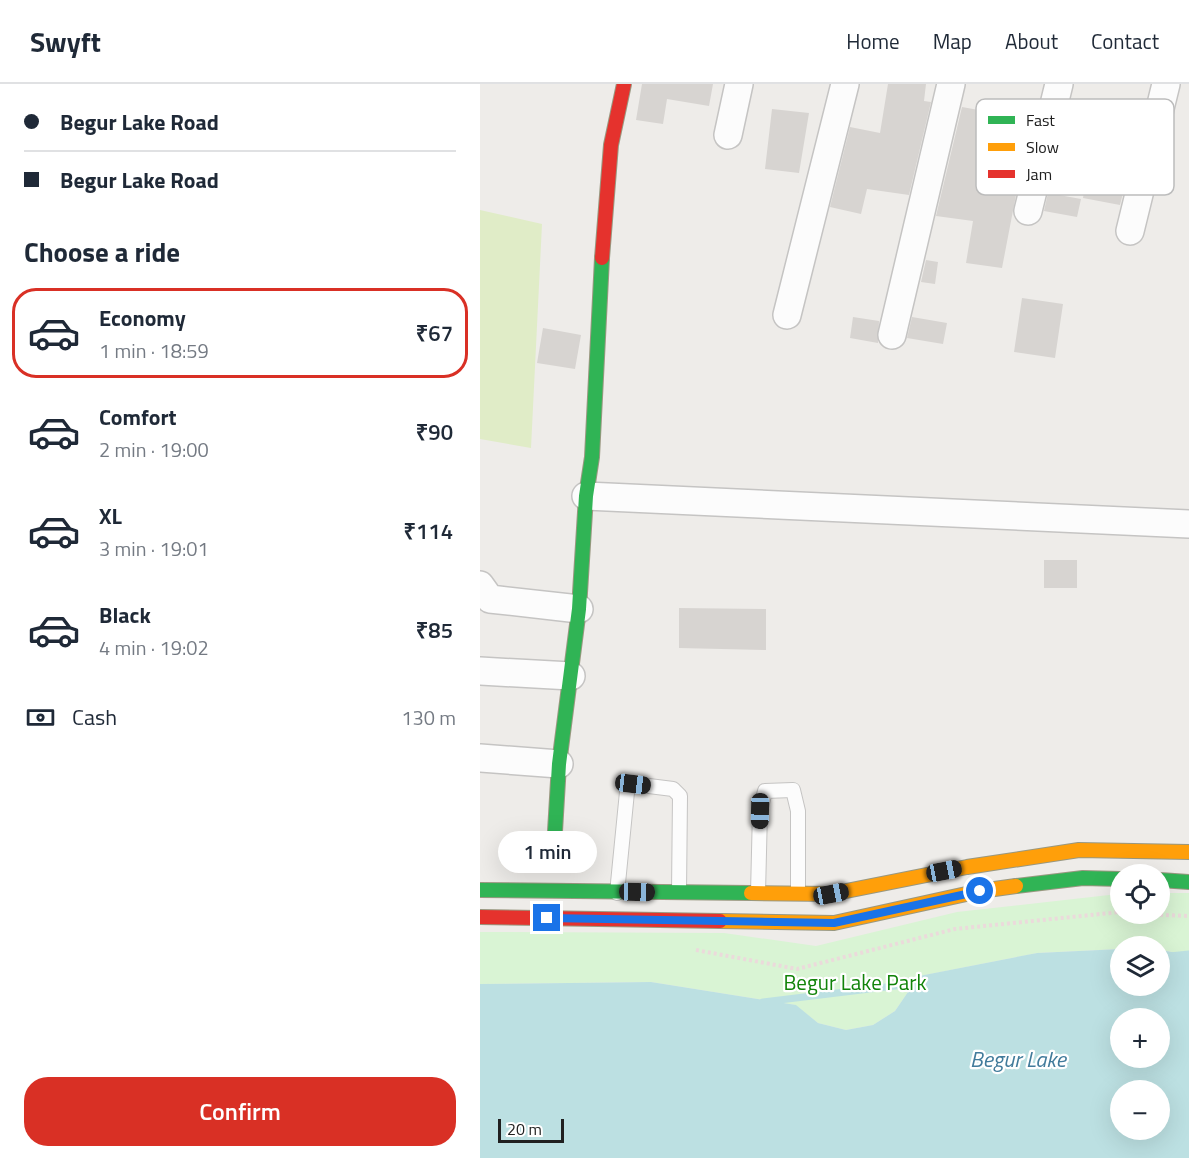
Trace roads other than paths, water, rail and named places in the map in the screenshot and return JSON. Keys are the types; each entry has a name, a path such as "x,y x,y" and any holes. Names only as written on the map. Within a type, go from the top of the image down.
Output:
{"main road":[{"path":"554,865 559,764 579,609 586,496 598,368 600,281 610,157 624,84"},
{"path":"480,891 831,894 967,867 1079,850 1189,852"},
{"path":"480,917 834,923 980,891 1083,878 1110,879"},
{"path":"1170,881 1189,882"}],"street":[{"path":"728,135 739,84"},
{"path":"787,315 845,84"},
{"path":"892,335 951,84"},
{"path":"1055,99 1059,84"},
{"path":"1162,99 1166,84"},
{"path":"1028,211 1032,195"},
{"path":"1130,231 1139,195"},
{"path":"586,496 1189,524"},
{"path":"480,585 490,599 579,609"},
{"path":"480,671 571,676"},
{"path":"480,758 559,764"}],"lane":[{"path":"614,919 627,792 633,784 673,789 680,796 679,892"},
{"path":"758,893 760,811 765,791 793,790 798,811 798,893"}],"water":[{"name":"Begur Lake","path":"1110,949 1110,996 1170,996 1170,952 1189,955 1189,1158 480,1158 480,984 651,982 796,1005 818,1023 846,1030 873,1025 895,1011 910,989 914,977 1037,953"}],"waterway":[{"path":"1170,956 1189,954"},
{"path":"763,1002 919,983"}],"park label":[{"name":"Begur Lake Park","path":"855,983"}]}
